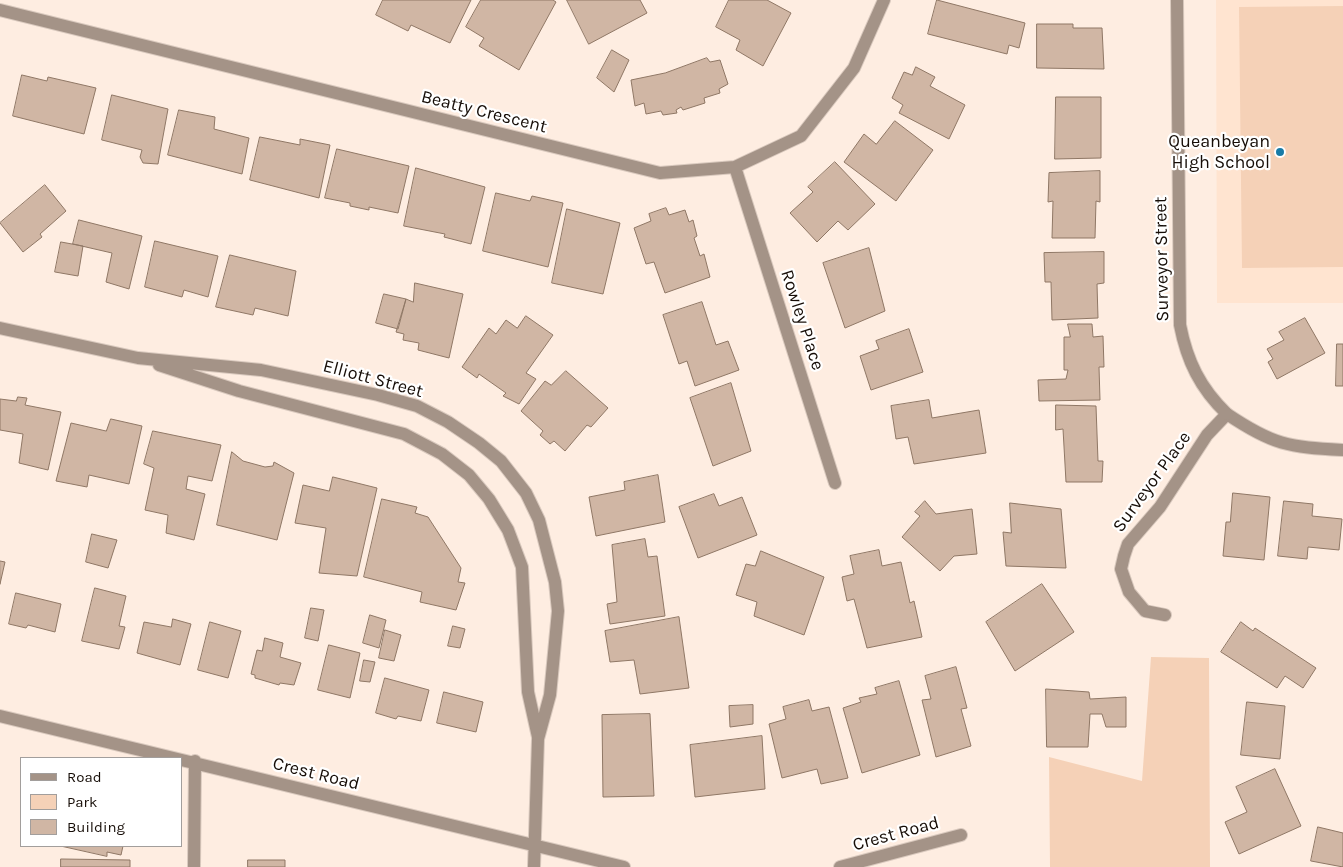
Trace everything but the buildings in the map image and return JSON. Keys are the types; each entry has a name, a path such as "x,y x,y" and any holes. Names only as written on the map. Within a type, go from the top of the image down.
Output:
{"street":[{"name":"Beatty Crescent","path":"0,10 660,174 735,167 801,136 854,68 884,0"},
{"name":"Surveyor Street","path":"1177,0 1180,325 1184,347 1197,379 1212,399 1227,414 1256,434 1278,443 1302,448 1343,450"},
{"name":"Rowley Place","path":"735,167 835,483"},
{"name":"Elliott Street","path":"0,328 138,358 212,383 404,434 442,454 469,474 489,499 508,530 522,567 528,692 538,739"},
{"name":"Elliott Street","path":"138,358 261,370 378,395 418,406 456,427 501,461 526,494 539,520 555,582 558,611 550,695 538,739 534,867"},
{"name":"Surveyor Place","path":"1165,615 1145,611 1129,592 1121,570 1124,556 1128,544 1160,507 1207,435 1227,414"},
{"name":"Crest Road","path":"0,716 178,757"},
{"name":"Crest Road","path":"182,758 624,867"},
{"path":"194,867 195,761"},
{"name":"Crest Road","path":"840,867 961,835"}],"shaded area":[{"name":"Queanbeyan High School","path":"1216,0 1343,0 1343,303 1217,303"}],"green space":[{"name":"Queanbeyan High School","path":"1343,6 1343,267 1242,268 1239,7"},
{"path":"1151,657 1209,658 1210,867 1050,867 1049,757 1142,781"}],"place":[{"name":"Queanbeyan High School","path":"1280,152"}]}
